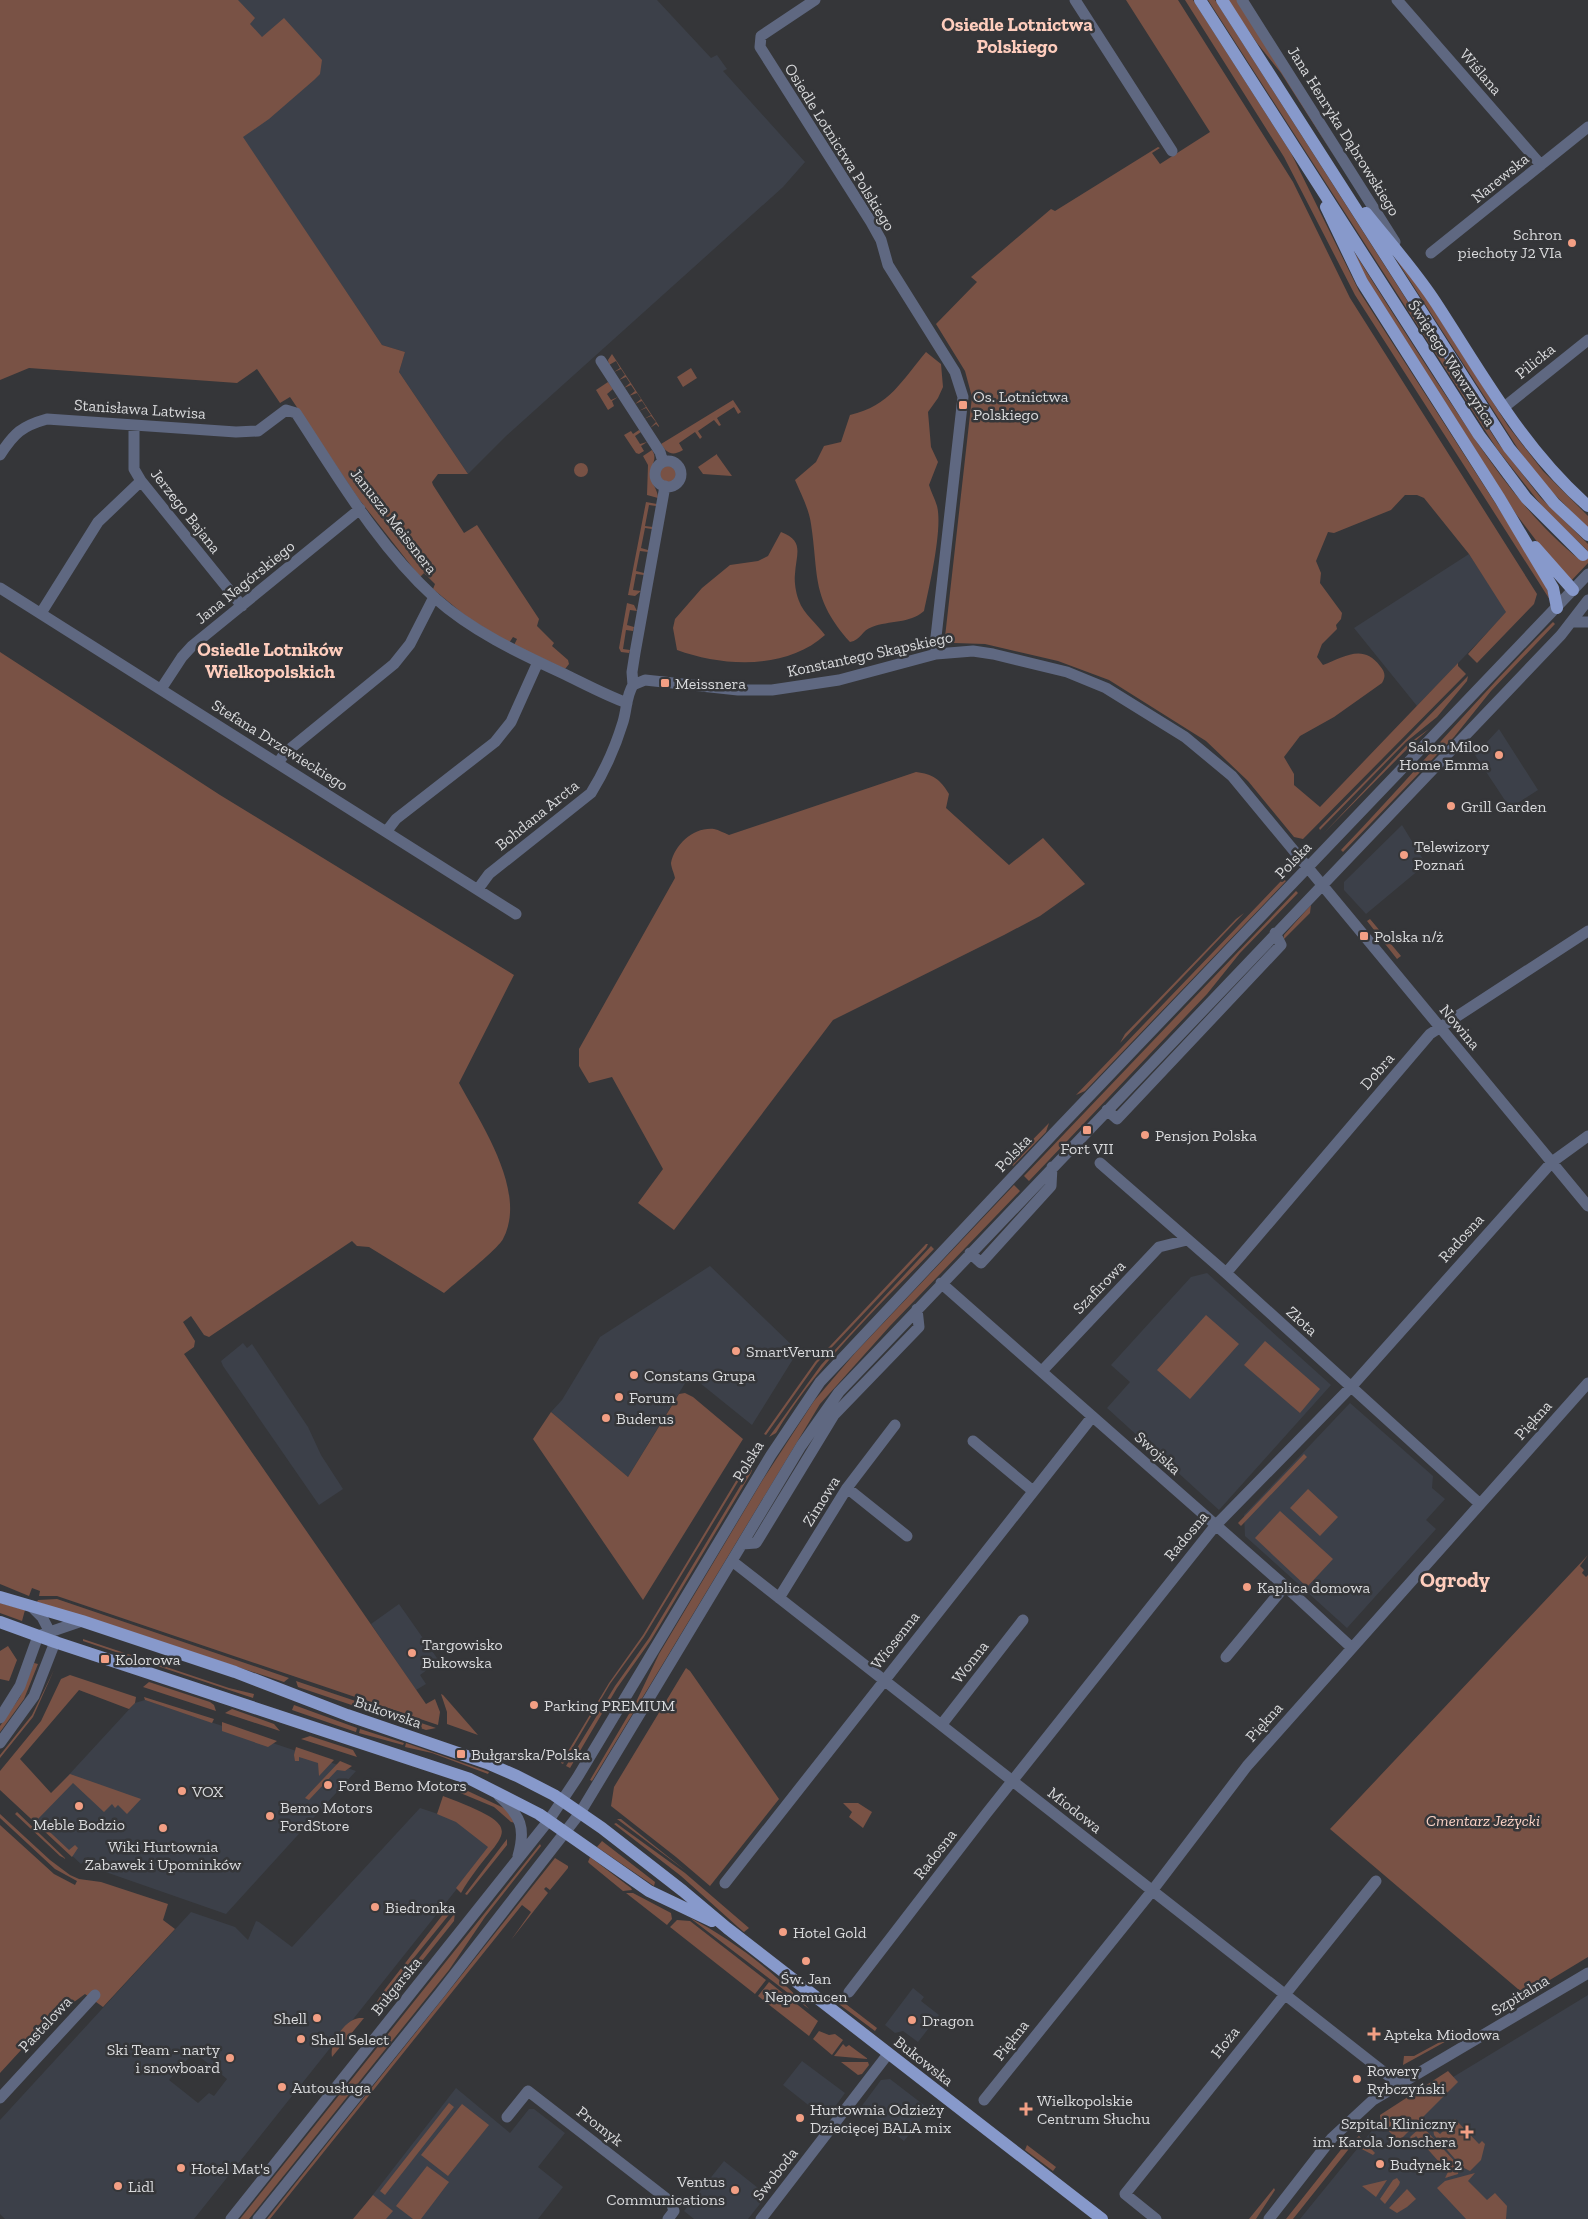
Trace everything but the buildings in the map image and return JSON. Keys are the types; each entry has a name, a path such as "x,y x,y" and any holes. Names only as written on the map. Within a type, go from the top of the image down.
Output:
{"main road":[{"path":"1200,0 1312,174 1340,240 1362,282 1500,499 1553,588 1557,608"},
{"name":"Jana Henryka Dąbrowskiego","path":"1222,0 1320,154"},
{"path":"1320,154 1419,279 1503,408 1544,464 1588,506"},
{"name":"Świętego Wawrzyńca","path":"1320,154 1509,448 1554,502 1588,535"},
{"name":"Świętego Wawrzyńca","path":"1312,174 1496,459 1538,512 1583,555"},
{"path":"1500,499 1537,550 1573,590"},
{"name":"Bukowska","path":"0,1597 82,1621 235,1672 347,1715 487,1763 562,1800 683,1891 727,1928 1102,2219"},
{"name":"Bukowska","path":"0,1622 382,1752 442,1769 490,1788 548,1820 649,1891 727,1928"}],"street":[{"name":"Osiedle Lotnictwa Polskiego","path":"816,0 762,35 759,44 837,174 874,227 888,265 955,372 962,392 963,405 936,637 936,654"},
{"path":"1075,0 1172,151"},
{"name":"Jana Henryka Dąbrowskiego","path":"1242,0 1419,279"},
{"name":"Wiślana","path":"1397,0 1541,165"},
{"name":"Narewska","path":"1431,253 1588,127"},
{"name":"Pilicka","path":"1503,408 1588,340"},
{"path":"601,362 660,452 663,462"},
{"name":"Stanisława Latwisa","path":"0,455 10,439 25,426 47,420 236,432 258,430 286,410"},
{"name":"Janusza Meissnera","path":"286,410 296,413 360,509 404,566 434,597 477,630 538,662 627,703"},
{"name":"Jerzego Bajana","path":"134,425 134,469 141,482 242,606"},
{"path":"663,462 675,463 681,474 675,485 665,486 659,483 655,476 657,468 663,462"},
{"path":"41,613 98,522 141,482"},
{"name":"Bohdana Arcta","path":"478,890 489,874 591,793 621,728 628,694 633,685 635,654 665,486"},
{"name":"Jana Nagórskiego","path":"161,690 182,657 192,646 360,509"},
{"name":"Polska","path":"548,1820 562,1800 771,1455 820,1382 868,1329 1588,574"},
{"name":"Stefana Drzewieckiego","path":"0,588 516,914"},
{"path":"258,2219 580,1813 742,1544 756,1543 834,1415 919,1327 918,1309 970,1254 981,1263 1051,1186 1052,1167 1572,622 1587,604 1573,590"},
{"path":"278,763 285,753 394,664 410,644 434,597"},
{"path":"1572,622 1588,622"},
{"name":"Konstantego Skąpskiego","path":"633,685 645,680 738,690 772,690 839,680 936,654 973,651 1067,672 1106,688 1151,715 1209,754 1232,776 1308,868"},
{"path":"386,832 396,819 495,742 511,722 538,662"},
{"name":"Nowina","path":"1308,868 1588,1206"},
{"name":"Dobra","path":"1226,1273 1430,1034 1588,931"},
{"path":"1107,1110 1116,1119 1282,945 1276,933"},
{"name":"Radosna","path":"849,1992 1215,1526 1351,1387 1552,1162 1588,1136"},
{"name":"Złota","path":"1100,1164 1226,1273 1480,1504"},
{"name":"Szafirowa","path":"1042,1371 1159,1248 1187,1240"},
{"name":"Swojska","path":"942,1283 1285,1586 1352,1648"},
{"name":"Piękna","path":"984,2100 1152,1890 1247,1766 1588,1383"},
{"name":"Wiosenna","path":"725,1883 1092,1417"},
{"name":"Zimowa","path":"779,1598 847,1488 895,1425"},
{"path":"973,1441 1033,1491"},
{"path":"847,1488 907,1536"},
{"name":"Miodowa","path":"732,1560 1399,2084"},
{"path":"1226,1657 1285,1586"},
{"path":"0,1743 34,1696 48,1637 42,1617 32,1606"},
{"name":"Wonna","path":"942,1724 1023,1620"},
{"path":"0,1718 48,1637 82,1621"},
{"path":"490,1788 510,1806 522,1827 522,1842 516,1863"},
{"name":"Bułgarska","path":"231,2219 516,1863 548,1820"},
{"name":"Hoża","path":"1156,2219 1125,2194 1376,1880"},
{"name":"Szpitalna","path":"1269,2219 1332,2138 1373,2100 1588,1973"},
{"name":"Pastelowa","path":"0,2098 95,1994"},
{"name":"Swoboda","path":"760,2219 888,2054"},
{"name":"Promyk","path":"507,2117 528,2091 671,2202 671,2215"}],"shaded area":[{"path":"150,0 657,0 711,58 717,55 727,69 723,71 805,162 783,187 506,436 468,474 399,372 405,352 382,345"},
{"path":"1469,554 1507,612 1417,706 1354,628"},
{"path":"1499,729 1538,790 1510,808 1475,755"},
{"path":"1402,825 1426,864 1366,914 1344,890 1344,882"},
{"path":"710,1266 798,1351 752,1425 690,1375 628,1477 551,1412 562,1400 600,1337"},
{"path":"1207,1273 1331,1385 1219,1510 1107,1408 1130,1382 1111,1365 1191,1277"},
{"path":"243,1343 247,1348 252,1344 308,1427 321,1455 343,1489 319,1505 223,1366 221,1361"},
{"path":"1350,1403 1433,1476 1432,1488 1445,1499 1426,1520 1436,1529 1347,1628 1245,1536 1244,1515"},
{"name":"Targowisko Bukowska","path":"399,1604 439,1661 420,1675 426,1684 416,1690 371,1624"},
{"path":"145,1700 356,1771 226,1914 97,1869 88,1857 81,1864 30,1817 135,1703"},
{"path":"420,1808 492,1832 495,1841 194,2219 5,2219 0,2214 0,2120 191,1912 235,1927 248,1940 256,1921 259,1922 292,1947","holes":["194,2052 227,2079 214,2096 209,2093 198,2103 169,2080"]},
{"name":"Dragon","path":"913,1988 924,1997 921,2001 939,2015 918,2042 903,2031 895,2033 885,2025"},
{"name":"Szpital Kliniczny im. Karola Jonschera","path":"1588,1995 1588,2219 1300,2219 1379,2122"},
{"path":"802,2061 845,2093 826,2119 783,2085"},
{"path":"890,2079 929,2109 904,2141 861,2107 881,2080"},
{"path":"456,2088 510,2133 529,2109 534,2109 565,2133 538,2167 563,2187 538,2219 354,2219"},
{"name":"Ventus Communications","path":"724,2161 767,2195 748,2219 694,2219 684,2211"}],"green space":[{"path":"0,0 238,0 255,18 250,24 262,37 284,18 322,60 320,74 314,80 269,119 243,137 382,345 405,352 399,372 468,474 438,474 432,482 433,485 464,533 477,525 539,619 537,626 554,643 552,646 568,660 569,664 565,669 514,645 517,639 513,637 509,643 467,617 433,589 435,584 424,573 420,577 358,498 290,397 280,403 257,369 237,383 29,368 0,380"},
{"path":"1126,0 1178,0 1293,182 1350,298 1537,594 1534,604 1477,663 1468,654 1506,612 1469,554 1424,498 1417,495 1405,495 1391,510 1334,533 1328,532 1316,561 1321,573 1320,583 1342,613 1341,619 1336,625 1337,629 1322,644 1317,657 1323,665 1360,653 1374,659 1384,672 1384,676 1382,683 1334,717 1300,736 1284,757 1294,774 1294,785 1320,807 1458,663 1458,666 1466,674 1303,839 1294,837 1248,781 1206,741 1109,680 1058,661 985,644 954,643 945,637 972,397 965,371 936,324 977,282 971,277 1051,209 1055,211 1158,147 1160,148 1152,153 1160,164 1210,132"},
{"path":"1185,0 1193,0 1291,153 1359,291 1544,579 1550,600 1355,295 1284,157"},
{"path":"1208,0 1215,0 1498,443 1541,498 1588,544 1588,563 1571,581 1541,547 1516,514 1364,275 1353,250 1499,474 1537,519 1580,560 1587,550 1546,511 1497,449"},
{"path":"1228,0 1238,0 1336,159 1281,73 1257,43"},
{"path":"1385,242 1405,265 1508,426 1543,471 1588,516 1588,528 1551,491 1522,455"},
{"path":"926,352 941,364 943,387 928,412 931,447 938,462 929,485 937,506 938,528 935,558 924,611 906,620 872,627 850,642 837,626 823,599 819,586 810,518 795,480 816,462 824,446 841,442 850,415 875,405 894,391"},
{"path":"612,354 659,426 659,427 656,424 650,428 656,422 651,416 644,419 651,415 646,408 639,411 646,407 642,401 635,404 641,399 637,393 629,396 635,391 631,385 624,388 630,383 626,377 619,380 625,375 621,369 614,372 620,368 616,361 609,365 608,360"},
{"path":"691,368 697,378 683,387 677,377"},
{"path":"608,382 613,389 607,394 611,400 618,397 612,401 614,406 608,410 596,390"},
{"path":"733,400 741,412 738,414 734,407 717,418 721,425 719,426 714,420 698,431 702,437 700,439 695,432 679,443 683,450 670,453 661,444"},
{"path":"639,430 641,432 635,436 640,444 647,442 641,446 644,451 639,454 636,453 624,435 631,431 633,434"},
{"path":"652,450 654,459 651,477 658,498 647,495 648,465 643,456"},
{"path":"717,454 732,476 703,474 698,467"},
{"path":"578,463 584,463 588,470 584,477 578,477 574,473 574,467"},
{"path":"668,466 674,468 676,474 674,480 668,482 662,480 660,474 662,468"},
{"path":"646,502 657,504 656,506 649,505 645,526 653,527 652,529 645,528 641,548 648,550 648,552 640,551 636,571 644,573 644,575 636,574 633,590 641,591 635,596 628,595"},
{"path":"781,532 789,536 796,544 795,581 799,601 807,614 825,635 809,646 792,654 773,660 754,662 714,660 677,650 673,628 675,619 702,588 730,565 758,561 768,556"},
{"path":"627,603 634,605 637,611 630,610 627,625 634,627 633,631 626,630 623,649 630,650 629,653 621,652 619,648"},
{"path":"1553,622 1555,624 1491,691 1454,737 1343,852 1341,850"},
{"path":"0,652 220,795 514,975 459,1083 489,1138 506,1180 510,1201 509,1220 503,1239 499,1244 444,1293 369,1247 357,1246 352,1241 209,1337 204,1335 191,1316 183,1322 195,1341 194,1347 184,1354 426,1704 435,1699 440,1712 438,1725 57,1596 39,1596 40,1591 32,1588 29,1596 0,1584"},
{"path":"1468,676 1467,681 1437,717 1406,742 1320,830 1319,828"},
{"path":"1429,729 1413,743 1324,833 1408,744"},
{"path":"916,772 927,774 939,781 949,794 946,808 1009,865 1043,838 1085,884 1040,916 833,1020 674,1230 638,1203 663,1169 612,1077 589,1083 579,1066 579,1049 675,878 671,866 673,856 686,838 699,831 714,829 729,835"},
{"path":"1283,879 1286,881 1085,1091 1076,1095"},
{"path":"1296,891 1298,893 1240,953 1207,994 1029,1181 1024,1176"},
{"path":"1311,905 1310,913 1283,940 1284,935"},
{"path":"1244,913 1120,1043 1125,1034"},
{"path":"1370,919 1401,956 1397,959 1367,921"},
{"path":"1049,1123 1046,1132 1013,1166 1010,1163"},
{"path":"1014,1185 1020,1191 890,1326 820,1404 592,1781 590,1780 636,1702 659,1654 762,1481 814,1401 855,1353"},
{"path":"928,1244 926,1248 817,1363 766,1435 764,1434 815,1362"},
{"path":"931,1246 934,1249 850,1336 811,1383 776,1433 769,1437 821,1365"},
{"path":"1206,1315 1239,1344 1190,1399 1157,1370"},
{"path":"1265,1341 1320,1389 1300,1413 1244,1365"},
{"path":"685,1393 693,1397 743,1439 643,1600 533,1439 551,1412 628,1477 679,1394"},
{"path":"1304,1454 1307,1457 1241,1526 1238,1523"},
{"path":"751,1456 753,1457 644,1637 610,1684 563,1764 561,1763 609,1683 643,1635"},
{"path":"754,1463 751,1473 651,1640 617,1688 570,1768 566,1766 615,1686 649,1638"},
{"path":"1308,1489 1338,1517 1320,1536 1290,1508"},
{"path":"1280,1511 1333,1559 1307,1587 1255,1538"},
{"name":"Cmentarz Jeżycki","path":"1588,1555 1580,1566 1584,1570 1582,1573 1586,1577 1588,1575 1588,1957 1525,1995 1330,1829"},
{"path":"57,1599 289,1678 284,1682 37,1602 38,1600"},
{"path":"0,1603 25,1610 22,1621 0,1613"},
{"path":"83,1639 229,1688 254,1694 253,1698 83,1641"},
{"path":"8,1646 17,1660 9,1681 0,1679 0,1651"},
{"path":"34,1663 38,1664 24,1699 0,1732 0,1726 20,1697"},
{"path":"686,1668 690,1671 779,1799 710,1886 611,1806 614,1787"},
{"path":"54,1670 33,1717 0,1758 0,1755 32,1715"},
{"path":"70,1675 136,1697 135,1703 129,1709 79,1690 20,1759 51,1793 70,1774 141,1799 127,1814 118,1805 115,1808 112,1804 104,1812 73,1783 37,1820 69,1850 75,1845 78,1848 72,1857 0,1790 0,1771 41,1721 61,1679"},
{"path":"296,1681 436,1728 426,1730 298,1687"},
{"path":"149,1682 210,1702 214,1705 216,1711 143,1687"},
{"path":"441,1694 478,1735 447,1724 447,1712"},
{"path":"144,1697 214,1719 212,1723 145,1700"},
{"path":"294,1705 357,1728 356,1732 292,1710"},
{"path":"232,1709 274,1724 280,1731 225,1713"},
{"path":"222,1722 277,1741 268,1747 222,1731"},
{"path":"360,1729 404,1743 403,1745 359,1733"},
{"path":"310,1736 353,1750 357,1757 301,1739"},
{"path":"406,1743 489,1772 488,1774 432,1753 405,1747"},
{"path":"296,1747 334,1760 319,1776 318,1763 299,1757 299,1761 295,1761"},
{"path":"340,1761 352,1766 345,1771 337,1770 309,1800 305,1798"},
{"path":"453,1784 506,1809 516,1823 511,1822 494,1807 446,1787"},
{"path":"443,1796 491,1817 500,1826 502,1834 497,1844 461,1893 456,1888 488,1847 456,1822 437,1814"},
{"path":"843,1803 858,1803 872,1812 863,1828 849,1817 852,1812"},
{"path":"17,1812 66,1859 60,1856 15,1814"},
{"path":"0,1814 50,1860 70,1875 79,1879 101,1882 168,1904 163,1920 175,1929 103,2007 85,1994 59,2013 56,2012 0,2073 0,1825 54,1874 75,1885 77,1881 55,1869 0,1818"},
{"path":"617,1819 621,1819 686,1871"},
{"path":"616,1823 685,1873 749,1928 744,1932 681,1876 614,1824"},
{"path":"507,1839 507,1845 467,1895 465,1894"},
{"path":"602,1841 655,1882 654,1886 597,1847"},
{"path":"540,1844 541,1846 485,1917 449,1970 249,2219 240,2219"},
{"path":"590,1857 632,1890 623,1891 588,1862"},
{"path":"555,1858 568,1866 568,1868 550,1890 546,1887 544,1889 548,1893 511,1940 531,1912 522,1905 270,2219 267,2219"},
{"path":"626,1893 633,1893 671,1913 672,1919 667,1925"},
{"path":"451,1904 454,1907 452,1911 374,2007 382,1993"},
{"path":"455,1913 454,1921 391,2000 381,2006"},
{"path":"690,1918 722,1936 753,1958 783,1983 809,2009"},
{"path":"677,1920 690,1921 766,1980 755,1994 670,1927"},
{"path":"769,1982 818,2021 809,2036 758,1996"},
{"path":"838,1998 877,2028 875,2031 836,2002"},
{"path":"364,2018 332,2057 333,2045 339,2033 348,2023"},
{"path":"819,2031 829,2035 835,2034 843,2040 832,2055 813,2039"},
{"path":"1451,2036 1452,2038 1403,2065 1404,2056 1414,2056"},
{"path":"843,2044 846,2047 849,2045 868,2059 834,2056"},
{"path":"841,2062 868,2062 869,2065 862,2074 858,2075"},
{"path":"1448,2071 1458,2082 1392,2148 1388,2142 1394,2136 1381,2124 1380,2115"},
{"path":"449,2103 454,2107 385,2195 380,2191"},
{"path":"462,2104 489,2125 448,2176 421,2155"},
{"path":"1455,2119 1479,2144 1482,2141 1485,2144 1481,2160 1470,2171 1462,2167 1434,2135 1433,2128 1440,2134"},
{"path":"1422,2126 1459,2166 1458,2174 1445,2178 1448,2172 1416,2136 1412,2140 1410,2137"},
{"path":"1359,2136 1375,2153 1373,2155 1356,2146 1354,2140"},
{"path":"1351,2137 1348,2150 1293,2219 1286,2219"},
{"path":"1027,2145 1056,2167 1053,2171 1025,2150"},
{"path":"427,2166 449,2182 421,2219 413,2219 396,2206"},
{"path":"1475,2173 1468,2181 1487,2200 1495,2193 1507,2206 1506,2219 1466,2219 1437,2188 1445,2181"},
{"path":"1397,2178 1400,2182 1399,2185 1385,2204 1380,2199 1393,2180"},
{"path":"1387,2180 1376,2197 1362,2186"},
{"path":"1274,2188 1275,2190 1256,2219 1249,2219"},
{"path":"1407,2189 1416,2199 1397,2213 1389,2208"},
{"path":"373,2195 393,2211 386,2219 353,2219"}],"place":[{"name":"Schron piechoty J2 VIa","path":"1572,243"},
{"name":"Os. Lotnictwa Polskiego","path":"963,405"},
{"name":"Meissnera","path":"665,683"},
{"name":"Salon Miloo Home Emma","path":"1499,755"},
{"name":"Grill Garden","path":"1451,806"},
{"name":"Telewizory Poznań","path":"1404,855"},
{"name":"Polska n/ż","path":"1364,936"},
{"name":"Fort VII","path":"1087,1130"},
{"name":"Pensjon Polska","path":"1145,1135"},
{"name":"SmartVerum","path":"736,1351"},
{"name":"Constans Grupa","path":"634,1375"},
{"name":"Forum","path":"619,1397"},
{"name":"Buderus","path":"606,1418"},
{"name":"Kaplica domowa","path":"1247,1587"},
{"name":"Targowisko Bukowska","path":"412,1653"},
{"name":"Kolorowa","path":"105,1659"},
{"name":"Parking PREMIUM","path":"534,1705"},
{"name":"Bułgarska/Polska","path":"461,1754"},
{"name":"Ford Bemo Motors","path":"328,1785"},
{"name":"VOX","path":"182,1791"},
{"name":"Meble Bodzio","path":"79,1806"},
{"name":"Bemo Motors FordStore","path":"270,1816"},
{"name":"Wiki Hurtownia Zabawek i Upominków","path":"163,1828"},
{"name":"Biedronka","path":"375,1907"},
{"name":"Hotel Gold","path":"783,1932"},
{"name":"Św. Jan Nepomucen","path":"806,1961"},
{"name":"Shell","path":"317,2018"},
{"name":"Dragon","path":"912,2020"},
{"name":"Apteka Miodowa","path":"1374,2034"},
{"name":"Shell Select","path":"301,2039"},
{"name":"Ski Team - narty i snowboard","path":"230,2058"},
{"name":"Rowery Rybczyński","path":"1357,2079"},
{"name":"Autousługa","path":"282,2087"},
{"name":"Wielkopolskie Centrum Słuchu","path":"1026,2109"},
{"name":"Hurtownia Odzieży Dziecięcej BALA mix","path":"800,2118"},
{"name":"Szpital Kliniczny im. Karola Jonschera","path":"1467,2132"},
{"name":"Budynek 2","path":"1380,2164"},
{"name":"Hotel Mat's","path":"181,2168"},
{"name":"Lidl","path":"118,2186"},
{"name":"Ventus Communications","path":"735,2190"}],"district":[{"name":"Osiedle Lotnictwa Polskiego","path":"1017,35"},
{"name":"Osiedle Lotników Wielkopolskich","path":"270,660"},
{"name":"Ogrody","path":"1455,1579"}]}
